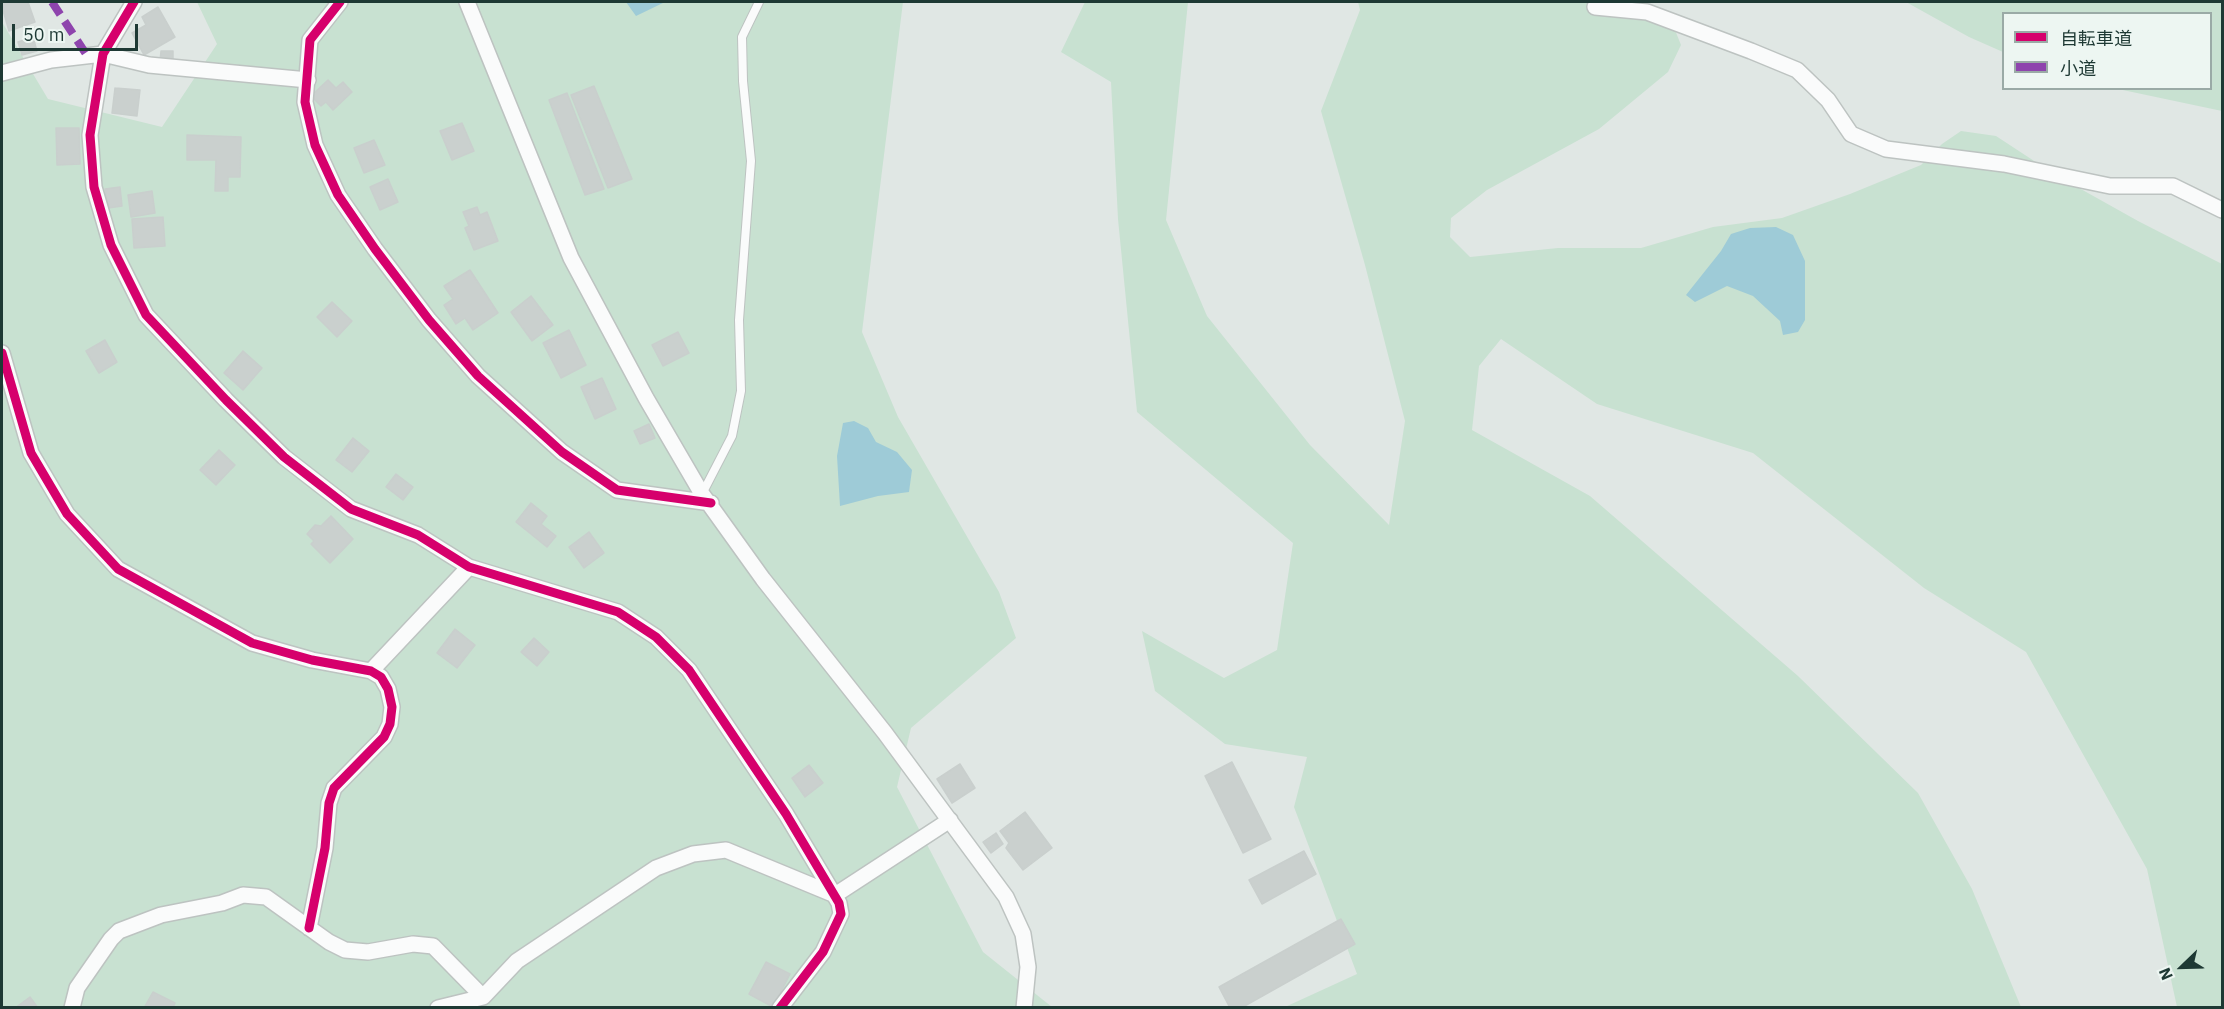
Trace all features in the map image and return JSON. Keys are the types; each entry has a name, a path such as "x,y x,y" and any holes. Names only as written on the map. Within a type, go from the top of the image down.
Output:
{"street":[{"path":"134,2 103,54 90,135 94,187 111,245 146,315 234,408 285,457 351,509 418,535 469,567 618,612 656,637 689,670 786,814 839,903 841,914 822,951 780,1008"},
{"path":"340,2 310,40 308,80 304,102 315,146 338,195 375,249 429,320 478,376 562,452 617,490 706,498"},
{"path":"467,2 571,258 646,398 706,498 763,579 885,733 1006,897 1023,934 1028,967 1024,1008"},
{"path":"1595,7 1647,12 1797,70 1828,100 1851,134 1886,149 2004,164 2110,186 2173,186 2223,210"},
{"path":"2,73 51,60 103,54 149,65 308,80"},
{"path":"2,354 31,453 67,514 118,569 252,643 312,660 371,671 381,677 388,689 392,708 390,724 384,737 334,788 329,803 325,848 309,928"},
{"path":"371,671 469,567"},
{"path":"835,895 950,820"},
{"path":"438,1008 483,997 517,961 656,868 693,854 726,850 835,895"},
{"path":"72,1008 77,988 119,931 137,922 161,915 222,903 243,895 266,897 345,950 368,952 413,944 433,946 483,997"}],"lane":[{"path":"706,498 732,436 741,391 739,320 751,161 743,81 742,37 759,2"}],"green space":[{"path":"197,2 903,2 862,332 898,417 999,592 1016,638 911,728 897,787 983,952 1052,1007 2,1007 2,22 48,99 162,127 217,44"},
{"path":"1085,2 1188,2 1166,220 1207,316 1310,445 1389,525 1405,421 1365,265 1321,111 1360,10 1358,2 1643,2 1669,15 1681,45 1668,72 1599,129 1487,190 1451,218 1450,237 1470,257 1558,248 1641,248 1713,227 1782,218 1850,194 1921,165 1942,144 1961,131 1996,136 2054,174 2222,264 2222,1007 2177,1007 2147,869 2026,652 1924,588 1753,453 1597,404 1501,339 1479,366 1472,430 1590,496 1798,676 1918,793 1972,889 2021,1007 1285,1007 1357,974 1294,807 1307,757 1225,744 1155,691 1142,631 1224,678 1277,650 1293,543 1137,412 1118,219 1111,82 1061,52"},
{"path":"1906,2 2222,2 2222,111 2123,90 2212,90 2212,12 2002,12 2002,52 1969,37"}],"water":[{"path":"626,2 665,2 636,16"},
{"path":"1776,227 1793,235 1805,261 1805,320 1798,332 1783,335 1780,321 1753,296 1727,286 1695,302 1686,295 1721,251 1731,234 1750,228"},
{"path":"854,421 868,428 876,442 897,452 912,470 909,492 878,496 840,506 837,456 843,423"}],"building":[{"path":"2,2 28,2 35,22 9,31"},
{"path":"158,7 175,37 144,55 132,33 146,25 142,17"},
{"path":"33,37 37,51 22,55 18,42"},
{"path":"161,51 173,51 173,61 160,61"},
{"path":"328,80 336,88 343,82 352,92 333,110 326,102 321,106 311,96"},
{"path":"594,86 632,179 608,188 571,95"},
{"path":"115,88 140,90 137,116 112,113"},
{"path":"567,93 604,189 585,195 549,100"},
{"path":"462,123 474,151 452,160 440,131"},
{"path":"56,128 79,128 80,164 57,165"},
{"path":"187,135 241,137 240,177 228,177 228,191 215,191 216,160 187,160"},
{"path":"374,140 385,165 364,173 354,148"},
{"path":"388,179 398,202 380,210 370,187"},
{"path":"120,187 122,206 108,208 105,189"},
{"path":"152,191 155,213 131,217 128,195"},
{"path":"477,207 480,215 487,212 498,241 474,250 465,228 469,226 463,212"},
{"path":"163,217 165,246 134,248 132,219"},
{"path":"470,270 498,313 473,330 465,318 456,324 444,305 453,299 444,286"},
{"path":"531,296 553,325 532,341 511,312"},
{"path":"332,302 352,321 337,337 317,317"},
{"path":"569,330 586,365 561,378 543,343"},
{"path":"678,332 689,353 663,366 652,345"},
{"path":"105,340 117,362 99,373 86,351"},
{"path":"243,351 262,368 243,390 224,373"},
{"path":"602,378 616,409 595,419 581,387"},
{"path":"649,424 655,438 640,444 634,431"},
{"path":"353,438 369,451 352,472 336,460"},
{"path":"219,450 235,465 216,485 200,470"},
{"path":"396,474 413,487 403,500 386,487"},
{"path":"531,503 547,516 541,524 556,536 547,547 516,522"},
{"path":"331,516 353,539 330,563 311,544 314,541 307,534 315,525 321,526"},
{"path":"589,532 604,553 584,568 569,547"},
{"path":"455,629 475,645 457,668 437,653"},
{"path":"534,638 549,652 537,666 521,652"},
{"path":"1232,762 1271,839 1243,853 1205,776"},
{"path":"960,764 975,788 952,803 937,779"},
{"path":"809,765 823,783 805,797 792,778"},
{"path":"1025,812 1052,848 1023,870 1006,848 1009,843 1000,831"},
{"path":"996,833 1003,844 991,853 983,842"},
{"path":"1304,851 1316,874 1262,904 1249,880"},
{"path":"1341,919 1355,944 1241,1008 1230,1008 1219,987"},
{"path":"766,962 790,974 773,1007 749,994"},
{"path":"153,992 175,1003 173,1008 144,1008"},
{"path":"30,997 38,1008 15,1008"}],"marked path":[{"path":"52,2 88,57"}],"cycle path":[{"path":"134,2 103,54 90,135 94,187 111,245 146,315 226,400 284,457 351,509 418,535 469,567 618,612 656,637 689,670 786,814 839,903 841,914 823,952 780,1008"},
{"path":"340,2 310,40 305,102 315,145 338,195 375,249 429,320 478,376 562,452 617,490 711,503"},
{"path":"2,353 31,453 67,514 118,569 252,643 312,660 371,671 381,677 388,689 392,707 390,724 384,737 334,788 329,803 325,848 309,928"}]}
